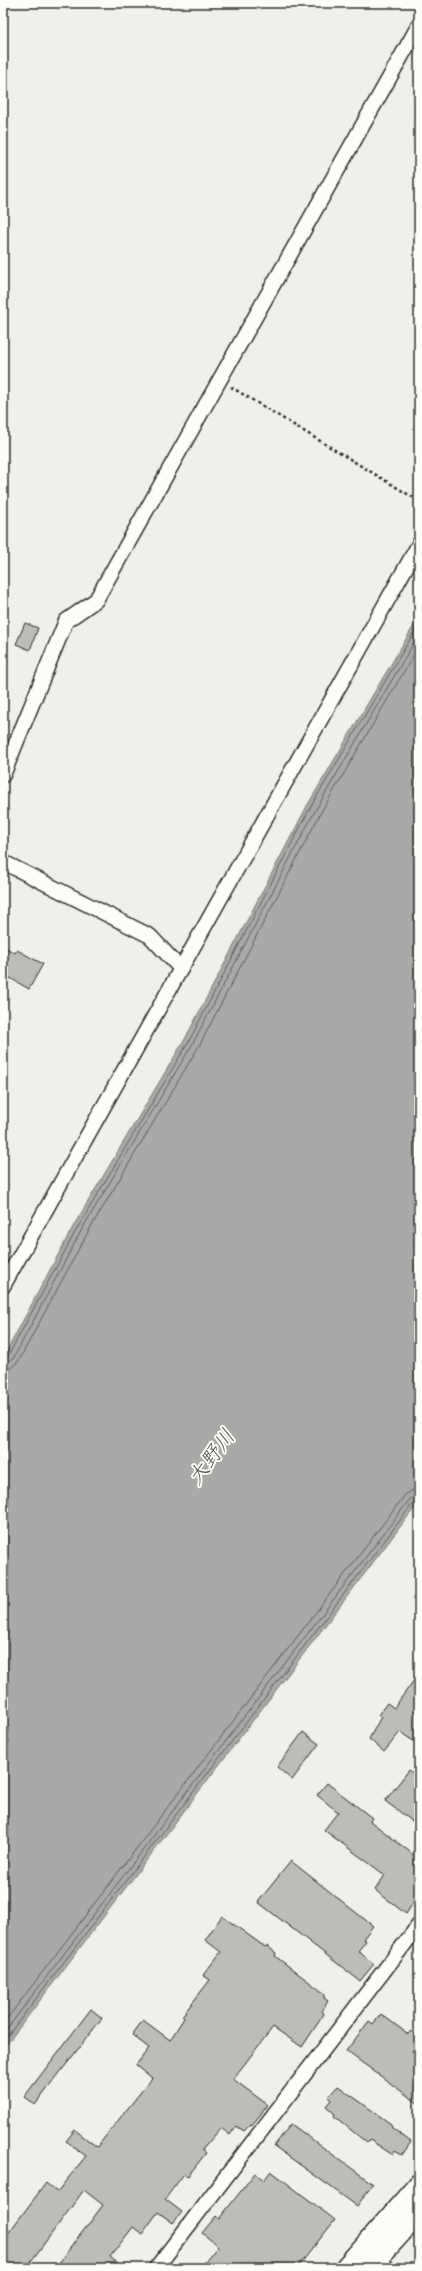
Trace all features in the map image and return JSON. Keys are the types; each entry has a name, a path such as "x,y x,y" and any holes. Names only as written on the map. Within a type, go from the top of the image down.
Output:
{"street":[{"path":"3,775 66,621 96,600 419,25"},
{"path":"3,1286 419,544"},
{"path":"3,862 150,936 181,969"},
{"path":"156,2268 419,1925"},
{"path":"373,2262 419,2184"},
{"path":"345,2268 373,2262 419,2213"}],"path":[{"path":"219,380 419,501"}],"water":[{"name":"大野川","path":"419,617 419,1502 3,2049 3,1358 74,1225 185,1039 307,806"}],"building":[{"path":"25,623 38,628 30,650 16,644"},
{"path":"3,946 15,953 17,950 43,964 29,989 3,974"},
{"path":"419,1673 419,1745 400,1732 384,1752 369,1739 381,1717 378,1715 387,1703 394,1708"},
{"path":"303,1732 319,1744 292,1780 277,1767"},
{"path":"409,1770 419,1778 419,1826 385,1801"},
{"path":"327,1783 372,1818 370,1821 419,1859 419,1894 406,1914 375,1890 385,1875 324,1830 338,1812 317,1795"},
{"path":"291,1861 373,1926 363,1939 366,1941 358,1951 374,1964 360,1981 258,1902"},
{"path":"222,1916 265,1947 267,1946 276,1953 275,1956 325,1994 324,1998 328,2001 322,2011 324,2014 302,2047 273,2027 233,2079 268,2105 252,2125 251,2124 244,2131 236,2126 230,2135 221,2128 202,2150 206,2153 188,2176 184,2174 165,2199 182,2212 173,2223 158,2212 142,2234 133,2227 110,2257 124,2268 55,2268 103,2205 84,2190 26,2268 3,2268 3,2240 46,2183 57,2192 86,2156 66,2141 75,2130 97,2147 152,2078 136,2065 149,2048 132,2035 143,2020 170,2040 184,2018 182,2016 210,1980 203,1975 221,1952 205,1940"},
{"path":"91,2009 102,2018 35,2105 24,2097"},
{"path":"381,2014 408,2034 411,2031 419,2037 419,2041 412,2051 419,2056 419,2104 346,2051 369,2021 373,2024"},
{"path":"338,2086 391,2124 392,2128 411,2142 402,2155 395,2151 393,2155 370,2140 367,2143 334,2116 335,2114 326,2106 331,2100 328,2097"},
{"path":"291,2124 373,2184 357,2206 274,2146"},
{"path":"271,2171 335,2220 297,2268 200,2268 218,2246 202,2233 216,2216 219,2219 255,2173 264,2180"}]}
